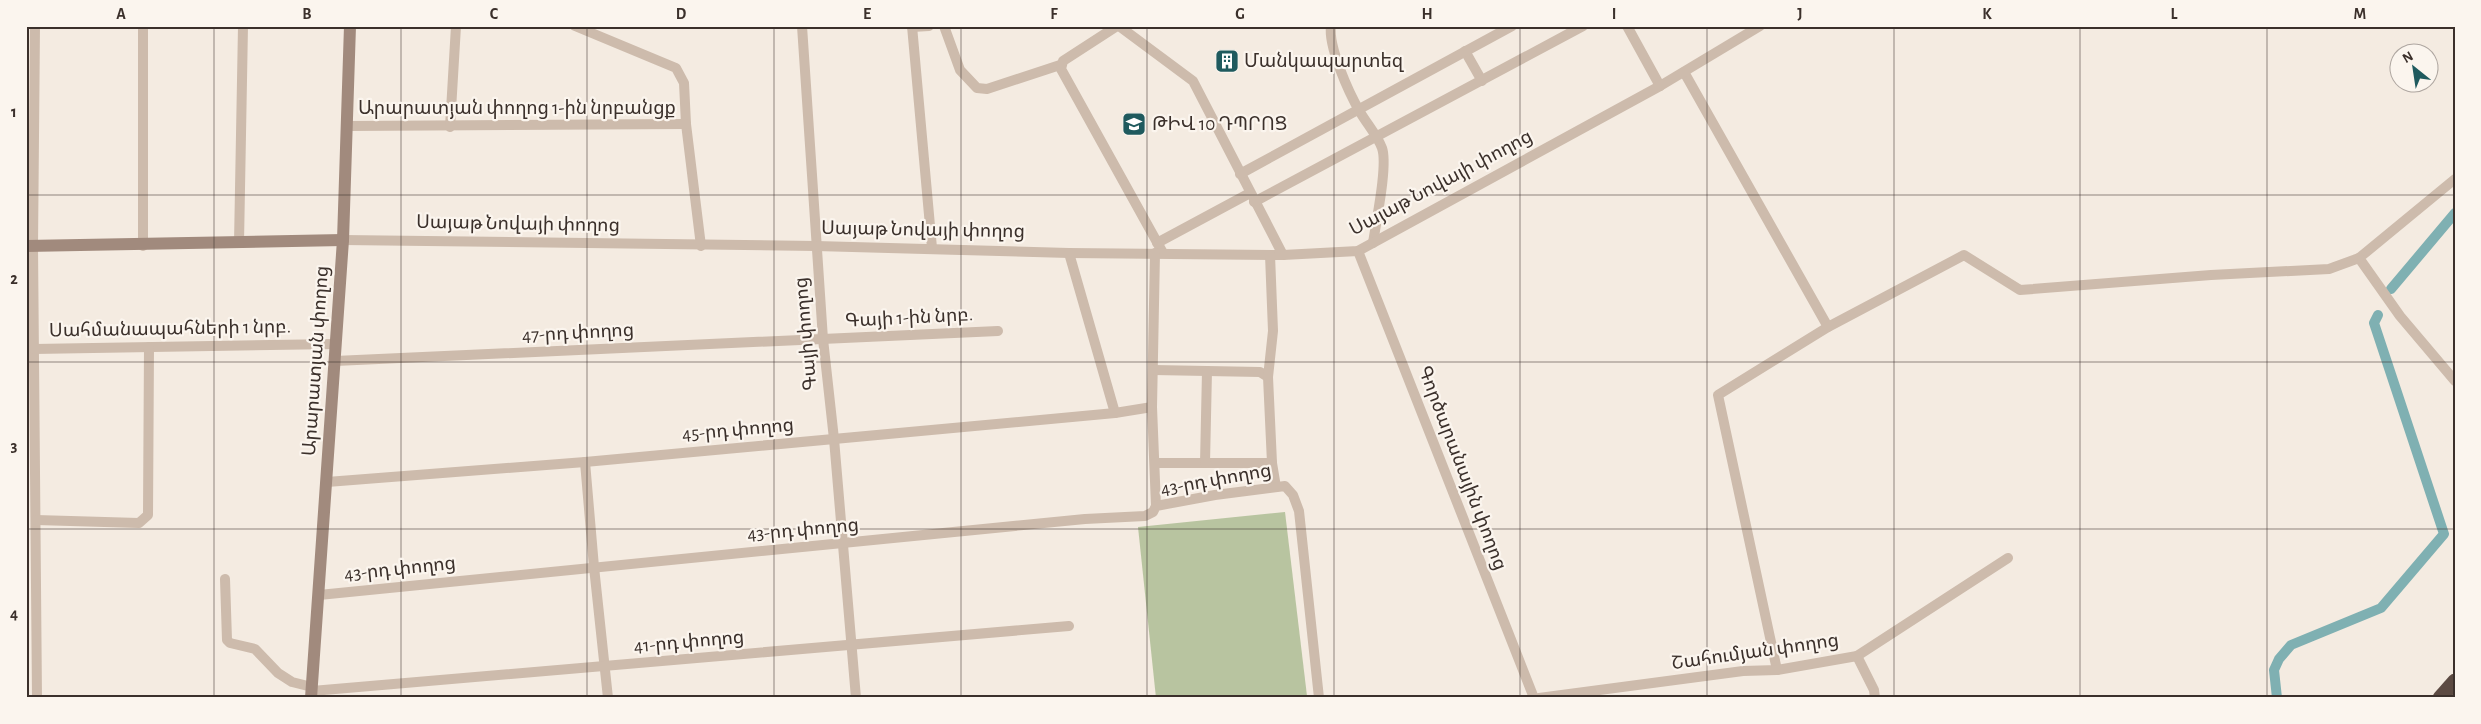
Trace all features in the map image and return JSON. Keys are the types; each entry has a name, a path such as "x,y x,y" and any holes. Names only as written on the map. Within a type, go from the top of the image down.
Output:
{"highway":[{"path":"2440,698 2455,681"}],"main road":[{"name":"Արարատյան փողոց","path":"312,692 342,240 348,126 350,26"},
{"name":"Սայաթ Նովայի փողոց","path":"30,246 143,246 342,240"}],"street":[{"path":"35,26 30,111 30,246 34,349 38,698"},
{"path":"143,26 143,246"},
{"path":"239,243 243,26"},
{"path":"450,127 456,26"},
{"path":"575,26 676,68 684,83 686,124 701,246"},
{"name":"Գայի փողոց","path":"802,26 823,339 834,439 841,544 856,698"},
{"path":"929,26 912,27 932,248"},
{"path":"944,26 960,70 977,88 986,88 1060,65 1063,61 1118,26 1193,81 1283,255"},
{"path":"1332,26 1330,37 1332,48 1358,109 1383,150 1383,168 1373,243"},
{"path":"1240,174 1512,26"},
{"path":"1158,250 1252,198 1376,138 1583,26"},
{"path":"1627,26 1660,86"},
{"name":"Սայաթ Նովայի փողոց","path":"342,240 932,248 1069,253 1158,250 1283,255 1358,251 1660,86 1760,26"},
{"path":"1465,51 1482,81"},
{"path":"1060,65 1158,250 1152,407 1156,463 1156,506"},
{"path":"1684,72 1828,327"},
{"name":"Արարատյան փողոց 1-ին նրբանցք","path":"348,126 450,127 686,124"},
{"path":"1777,670 1718,395 1828,327 1964,255 2020,290 2211,275 2329,269 2359,258 2455,179"},
{"name":"Գործարանային փողոց","path":"1358,251 1534,698"},
{"path":"1069,253 1115,413"},
{"path":"1270,255 1273,331 1268,377 1272,463 1281,486 1293,494 1299,511 1319,698"},
{"path":"2359,258 2400,316 2455,381"},
{"name":"Գայի 1-ին նրբ․","path":"823,339 998,331"},
{"name":"47-րդ փողոց","path":"335,361 823,339"},
{"name":"Սահմանապահների 1 նրբ.","path":"34,349 336,344"},
{"path":"36,520 140,523 148,515 149,347"},
{"path":"1154,370 1260,372 1268,377"},
{"path":"1206,463 1207,371"},
{"name":"45-րդ փողոց","path":"327,482 585,462 1115,413 1152,407"},
{"path":"585,462 608,698"},
{"path":"1156,463 1272,463"},
{"name":"43-րդ փողոց","path":"319,595 1085,519 1145,516 1153,512 1156,506 1281,486"},
{"name":"Շահումյան փողոց","path":"1539,698 1743,671 1777,670 1857,656 2008,558"},
{"path":"225,579 227,640 230,643 255,649 278,673 312,692"},
{"name":"41-րդ փողոց","path":"312,692 605,668 851,644 1069,626"},
{"path":"1857,656 1874,690 1875,698"}],"green space":[{"path":"1285,512 1307,696 1156,698 1138,527"}],"waterway":[{"path":"2391,289 2455,213"},
{"path":"2277,698 2274,670 2279,659 2291,645 2381,608 2444,534 2374,323 2378,315"}],"place":[{"name":"Մանկապարտեզ","path":"1227,61"},
{"name":"ԹԻՎ 10 ԴՊՐՈՑ","path":"1134,124"}]}
